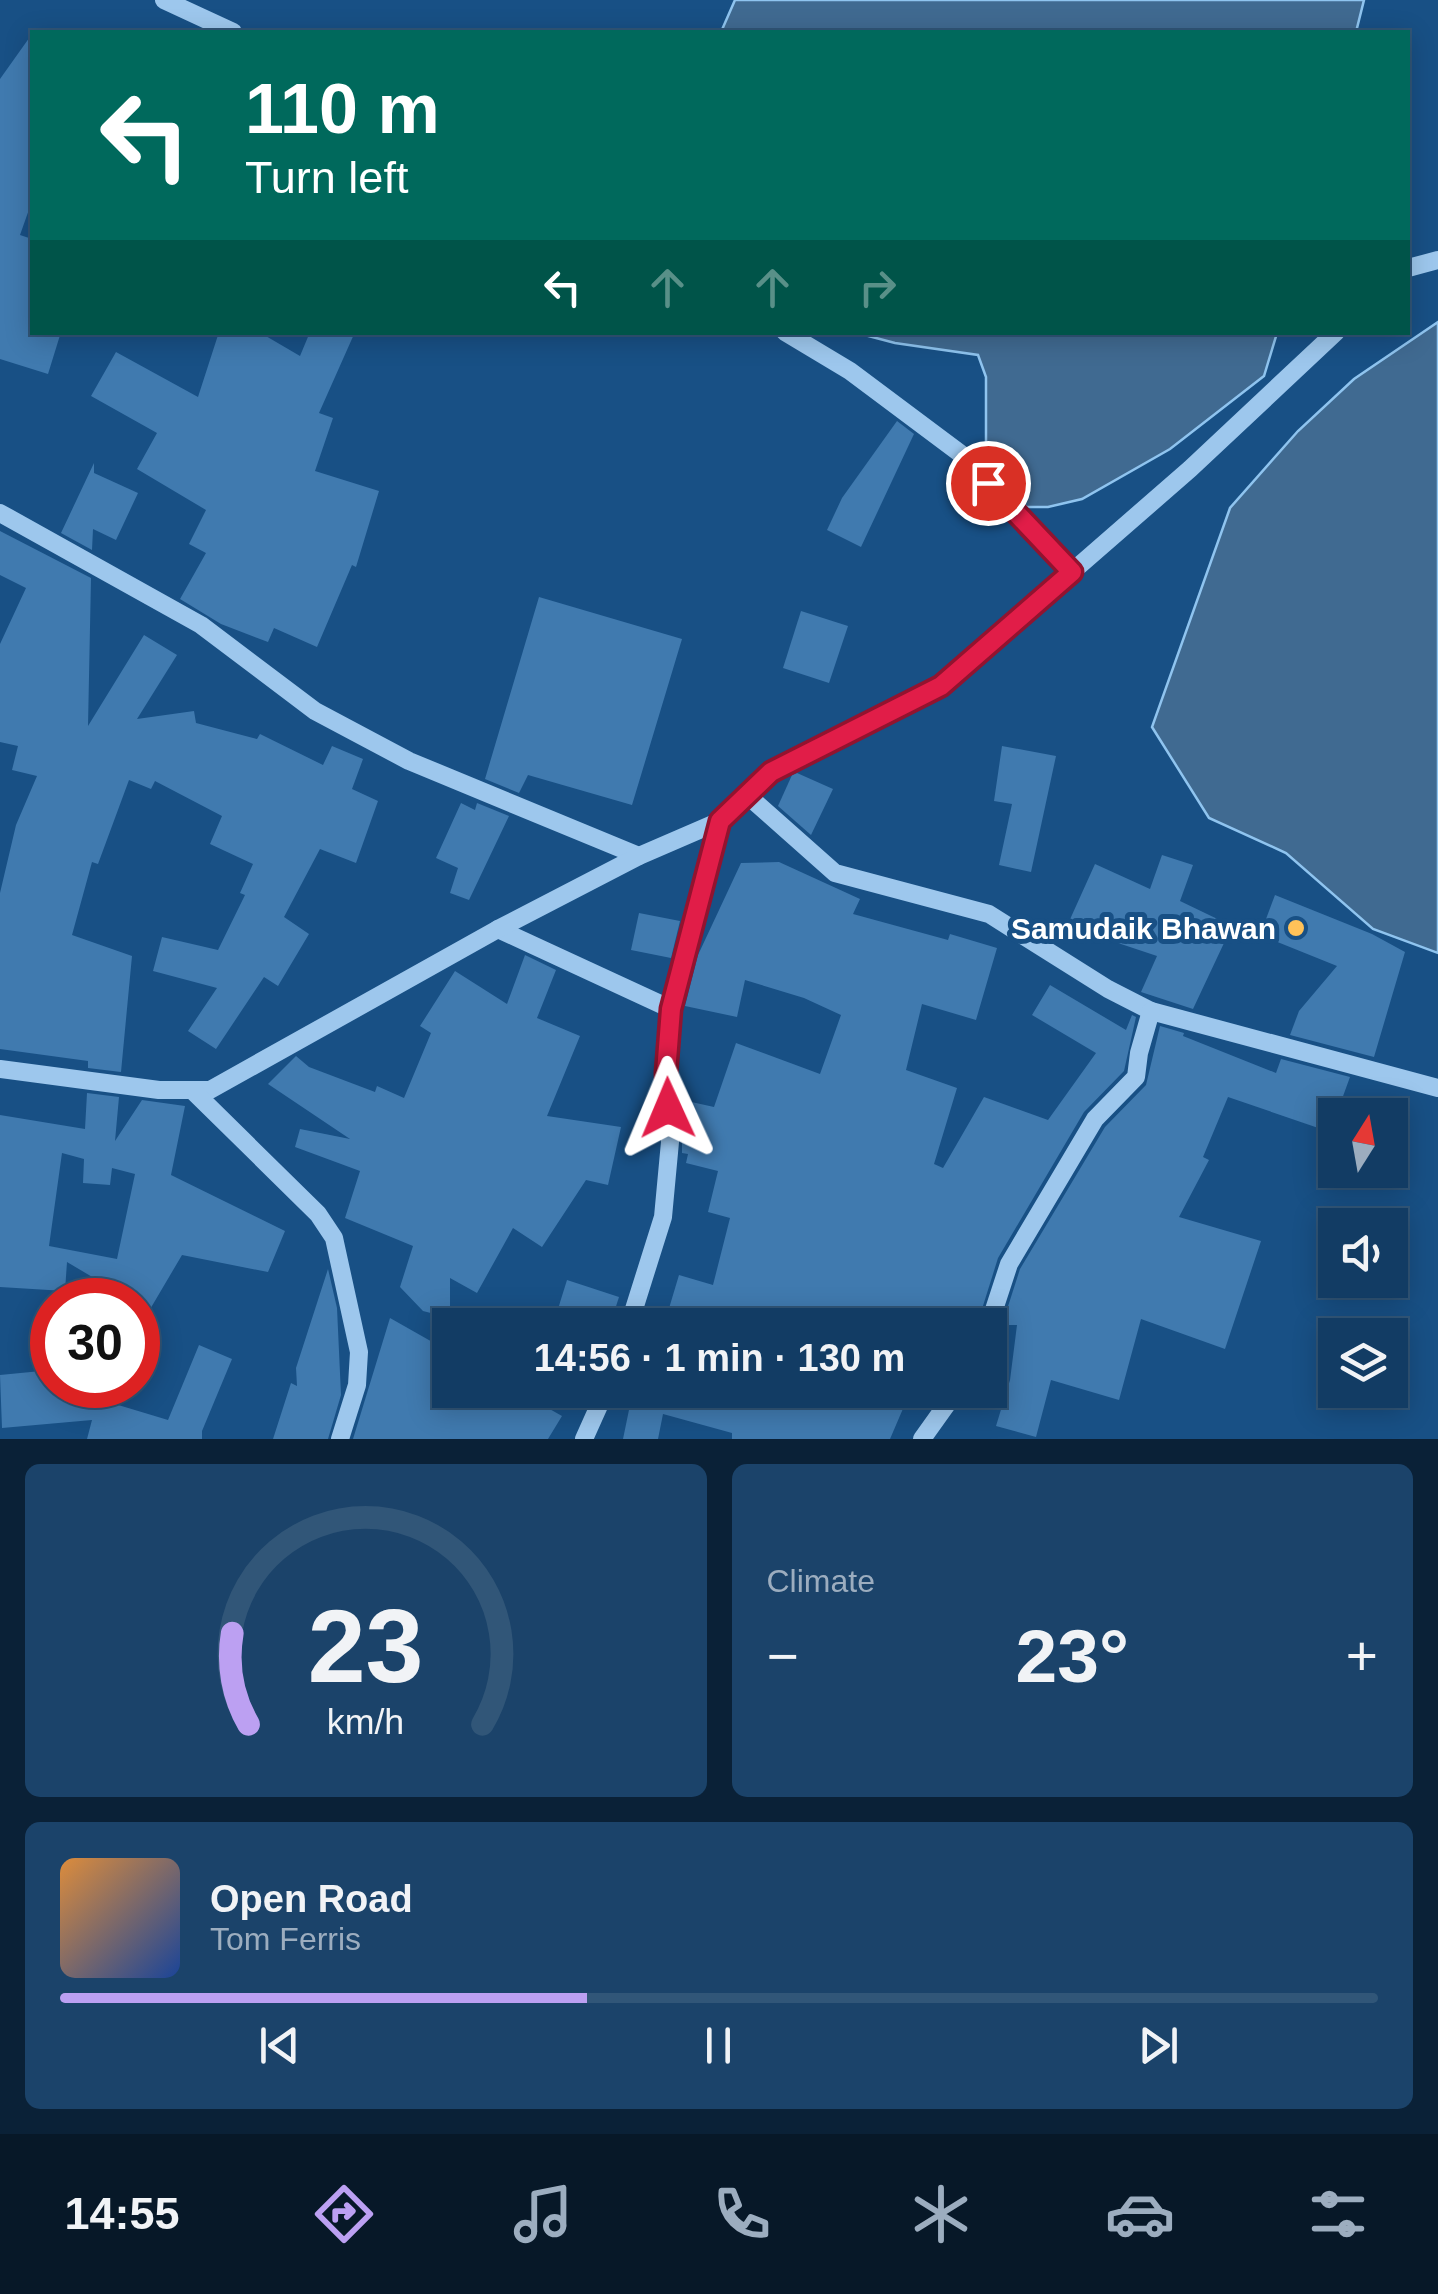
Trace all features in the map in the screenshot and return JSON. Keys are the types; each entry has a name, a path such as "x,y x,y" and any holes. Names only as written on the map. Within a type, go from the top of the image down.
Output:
{"street":[{"path":"164,0 229,30"},
{"path":"1410,267 1438,260"},
{"path":"790,335 850,372 961,454 1072,572"},
{"path":"0,1069 160,1090 210,1090 498,929 639,856 720,821 771,772 941,686 1190,469 1333,335"},
{"path":"0,513 202,624 314,710 409,761 639,856"},
{"path":"748,795 835,873 988,914 1108,989 1152,1011 1438,1088"},
{"path":"634,1308 663,1217 670,1142 666,1073 671,1009 720,821"},
{"path":"498,929 671,1009"},
{"path":"994,1308 1008,1264 1095,1119 1136,1077 1152,1011"},
{"path":"192,1090 318,1214 334,1238 359,1352 357,1385 340,1439"},
{"path":"584,1439 598,1408"},
{"path":"922,1439 944,1408"}],"water":[{"path":"735,0 1364,0 1356,30 722,30"},
{"path":"1438,322 1438,953 1373,929 1286,853 1209,818 1152,727 1230,508 1298,431 1354,379"},
{"path":"865,335 1276,335 1264,376 1170,449 1082,499 1048,507 1027,507 992,489 986,475 986,377 978,355"}],"building":[{"path":"30,37 30,207 20,235 30,238 30,335 60,335 48,374 0,359 0,79"},
{"path":"218,335 264,335 300,356 309,335 354,335 319,413 333,418 315,471 379,491 356,567 352,565 317,647 274,628 268,642 221,624 180,599 206,553 189,544 206,510 137,469 157,433 91,396 116,352 198,397"},
{"path":"897,421 914,434 861,547 827,530 842,498"},
{"path":"94,463 94,473 138,493 116,540 93,529 92,550 61,533"},
{"path":"0,531 91,578 88,726 144,635 177,655 137,719 194,711 196,723 257,739 260,734 323,765 332,746 363,759 352,789 378,801 356,863 320,849 284,917 309,934 278,986 264,977 216,1049 188,1031 217,988 153,971 162,937 218,950 245,895 240,893 253,864 210,844 222,816 155,781 151,789 129,780 98,864 92,862 72,935 132,956 121,1072 88,1068 88,1061 0,1049 0,893 16,825 37,776 12,770 18,746 0,742 0,644 26,588 0,575"},
{"path":"539,597 682,639 632,805 528,775 519,793 485,779"},
{"path":"801,611 848,626 829,683 783,668"},
{"path":"1002,746 1056,756 1031,872 999,865 1012,804 994,801"},
{"path":"797,773 833,789 811,835 778,806 792,775"},
{"path":"461,803 475,810 477,803 509,816 469,900 450,893 458,868 436,858"},
{"path":"1162,855 1193,865 1180,901 1232,926 1193,1009 1141,992 1157,956 1067,926 1095,864 1150,889"},
{"path":"779,862 860,899 853,914 948,940 950,934 997,948 976,1020 922,1004 906,1070 957,1088 934,1164 943,1168 984,1097 1048,1120 1096,1053 1032,1015 1050,985 1126,1030 1132,1015 1136,1017 1124,1071 1084,1112 998,1258 982,1308 669,1308 679,1275 713,1285 730,1218 708,1212 718,1171 686,1163 688,1154 682,1153 687,1101 714,1107 736,1043 820,1074 841,1015 804,998 745,980 737,1017 685,1006 698,955 741,863"},
{"path":"1275,895 1372,934 1405,952 1374,1057 1290,1035 1299,1011 1337,966 1260,935"},
{"path":"639,913 680,921 671,958 631,950"},
{"path":"525,955 556,970 537,1018 580,1036 547,1116 621,1127 608,1185 586,1180 542,1247 513,1228 477,1293 450,1278 450,1308 432,1308 432,1313 423,1311 400,1287 413,1246 345,1218 360,1171 295,1147 300,1129 350,1139 268,1084 296,1056 309,1067 375,1092 377,1086 404,1098 431,1033 420,1026 455,971 507,1004"},
{"path":"1160,1026 1276,1073 1281,1059 1350,1077 1342,1098 1318,1098 1318,1128 1228,1097 1203,1157 1209,1160 1179,1217 1261,1241 1225,1349 1141,1319 1119,1400 1051,1380 1036,1437 996,1426 1001,1408 1007,1408 1017,1325 1007,1325 1007,1309 1020,1269 1105,1127 1146,1085"},
{"path":"87,1093 119,1097 115,1141 142,1100 185,1106 171,1175 285,1231 268,1272 182,1255 160,1292 160,1278 94,1278 67,1262 66,1278 30,1278 30,1289 0,1287 0,1115 85,1129","holes":["62,1153 84,1159 83,1183 110,1185 112,1168 135,1174 117,1259 49,1246"]},
{"path":"328,1269 337,1308 341,1395 328,1439 273,1439 291,1383 297,1386 296,1368"},
{"path":"567,1280 619,1297 615,1308 558,1308"},
{"path":"390,1318 432,1342 432,1408 548,1408 562,1416 548,1439 353,1439"},
{"path":"199,1345 232,1359 202,1439 87,1439 92,1420 2,1428 0,1375 30,1372 30,1408 128,1408 168,1420"},
{"path":"629,1408 903,1408 890,1439 732,1439 732,1433 663,1414 658,1439 623,1439"}],"place":[{"name":"Samudaik Bhawan","path":"1296,928"}],"route":[{"path":"668,1108 666,1073 671,1009 720,821 771,772 941,686 1072,572 988,483"}]}
